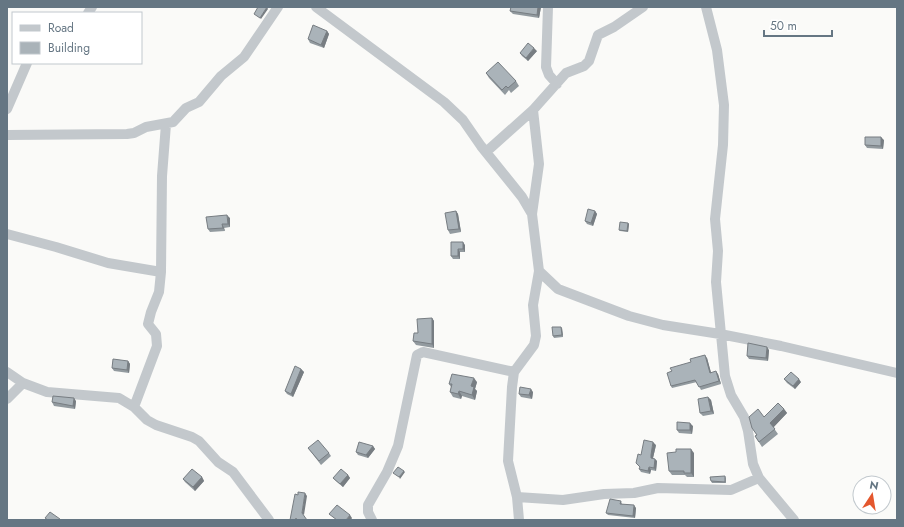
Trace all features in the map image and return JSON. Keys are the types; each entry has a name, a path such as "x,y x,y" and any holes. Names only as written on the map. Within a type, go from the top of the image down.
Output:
{"street":[{"path":"7,135 127,134 134,133 146,127 173,122 186,108 199,102 221,76 244,57 278,7"},
{"path":"316,7 444,102 463,120 486,152 522,197 532,214"},
{"path":"548,7 546,67 549,75 557,84"},
{"path":"486,152 533,110 566,73 584,66 589,61 598,35 614,27 643,7"},
{"path":"706,7 717,50 724,120 715,219 718,251 716,282 725,376 731,395 744,417 748,431 753,464 759,478 794,520"},
{"path":"7,109 27,64"},
{"path":"519,520 517,497 508,461 514,372 534,346 536,336 533,305 539,271 532,214 539,164 533,110"},
{"path":"134,407 157,346 156,334 148,324 150,312 159,292 161,272 162,176 166,124"},
{"path":"7,234 108,263 161,272"},
{"path":"539,271 558,289 629,316 663,325 720,334 816,354 897,373"},
{"path":"372,520 368,512 368,505 387,472 398,446 417,355 423,352 514,372"},
{"path":"7,372 31,388 63,394 109,396 123,400 134,407 147,420 199,441 212,456 233,472 269,520"},
{"path":"7,399 22,383"},
{"path":"517,497 562,500 604,494 634,493 658,488 731,490 759,478"}],"building":[{"path":"258,7 267,7 260,18 254,14"},
{"path":"511,7 538,7 537,15 510,11"},
{"path":"313,25 327,31 321,45 308,39"},
{"path":"528,43 534,48 526,58 520,53"},
{"path":"498,62 516,81 508,88 506,86 502,90 486,73"},
{"path":"865,137 881,137 881,146 865,145"},
{"path":"588,209 595,211 591,223 585,221"},
{"path":"456,211 459,229 448,230 445,213"},
{"path":"227,215 228,224 222,224 223,228 208,229 206,217"},
{"path":"620,222 628,223 627,231 619,230"},
{"path":"451,242 463,242 463,249 458,249 458,256 451,256"},
{"path":"432,318 432,344 413,341 414,333 418,333 417,319"},
{"path":"552,327 561,327 562,335 553,336"},
{"path":"748,343 767,347 766,358 747,356"},
{"path":"705,355 710,373 716,371 719,381 699,387 695,380 671,386 667,373 672,371 670,368 691,362 690,359"},
{"path":"113,359 128,361 127,370 112,368"},
{"path":"295,366 301,369 291,394 285,391"},
{"path":"791,372 799,379 793,386 784,379"},
{"path":"452,374 474,378 471,386 474,387 472,395 459,391 458,394 450,392 452,384 449,384"},
{"path":"520,387 531,389 529,395 519,394"},
{"path":"53,396 74,398 73,406 52,402"},
{"path":"708,397 711,411 700,413 698,399"},
{"path":"778,403 784,409 770,423 775,429 759,442 755,436 757,435 752,428 749,417 758,409 764,417"},
{"path":"677,422 690,423 690,430 677,430"},
{"path":"318,440 329,453 319,461 308,448"},
{"path":"644,440 653,442 651,458 655,459 654,468 649,467 648,471 639,469 640,467 636,463 638,454 641,455"},
{"path":"359,442 373,446 366,455 356,452"},
{"path":"676,449 691,449 691,473 684,473 684,471 669,471 667,453 676,452"},
{"path":"398,467 404,471 399,477 393,473"},
{"path":"192,469 202,477 193,487 183,479"},
{"path":"341,469 348,475 340,484 333,478"},
{"path":"725,476 725,482 711,481 710,477"},
{"path":"298,492 305,493 302,513 307,520 297,520 296,518 295,520 290,520 295,494 298,495"},
{"path":"610,499 621,501 620,504 634,505 633,516 606,513"},
{"path":"337,505 350,515 346,520 337,520 329,514"},
{"path":"50,512 60,519 48,520 45,518"}]}
